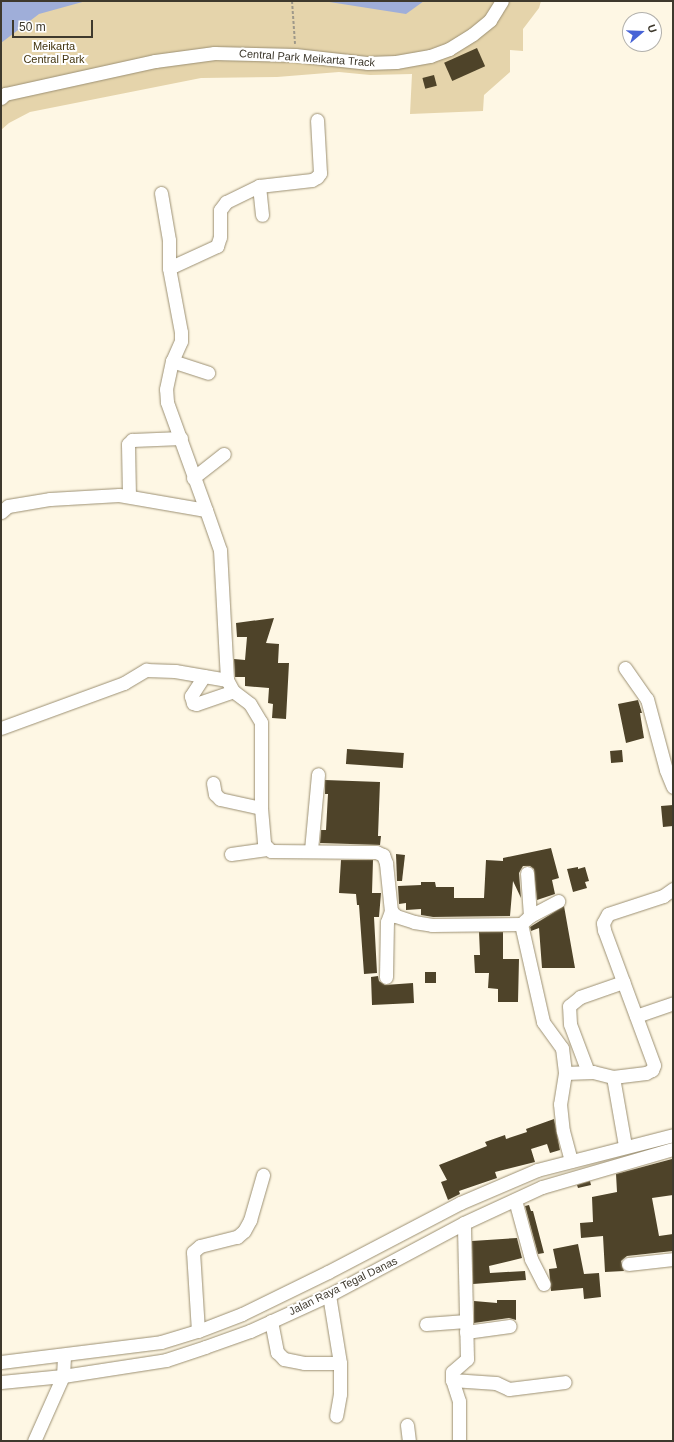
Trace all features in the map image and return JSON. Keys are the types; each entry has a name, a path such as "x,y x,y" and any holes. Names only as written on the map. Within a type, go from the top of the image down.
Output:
{"street":[{"name":"Central Park Meikarta Track","path":"1,98 5,94 155,61 214,53 295,55 367,63 396,62 430,56 449,49 473,34 490,20 502,1"},
{"path":"169,268 217,246 220,237 221,206 259,186 312,180 317,177 320,173 318,120"},
{"path":"259,186 262,215"},
{"path":"161,193 169,240 169,268 181,332 181,342 172,361 166,389 167,402 220,550 230,685"},
{"path":"172,361 208,373"},
{"path":"129,496 128,444 132,440 181,438"},
{"path":"194,478 224,454"},
{"path":"1,512 8,506 50,499 90,495 129,496 206,510"},
{"path":"625,668 647,699 673,787"},
{"path":"1,728 124,683 146,670 175,671 204,676 230,685 250,704 262,722 260,808 264,844 267,849"},
{"path":"204,676 191,696 193,703 230,685"},
{"path":"311,850 318,774"},
{"path":"213,783 215,794 220,799 260,808"},
{"path":"231,854 267,849 376,852 383,855 391,911 387,922 386,977"},
{"path":"527,873 525,920 540,1014 550,1034 562,1048 566,1073 560,1104 563,1131 571,1161"},
{"path":"566,1073 588,1072 613,1077 646,1073 652,1070 654,1065 604,930 605,917 663,896 673,888"},
{"path":"391,911 396,916 432,925 525,920 558,901"},
{"path":"588,1072 570,1024 569,1006 580,997 623,982"},
{"path":"636,1016 673,1003"},
{"path":"613,1077 625,1146"},
{"name":"Jalan Raya Tegal Danas","path":"1,1362 64,1356 161,1342 198,1331 242,1314 328,1272 460,1203 537,1170 625,1146 673,1135"},
{"name":"Jalan Raya Tegal Danas","path":"1,1382 63,1376 166,1360 271,1321 329,1295 464,1223 542,1187 673,1149"},
{"path":"198,1331 193,1252 200,1246 237,1237 244,1231 250,1220 263,1175"},
{"path":"515,1200 531,1259 544,1284"},
{"path":"459,1441 459,1401 452,1380 452,1372 467,1358 464,1223"},
{"path":"628,1264 673,1259"},
{"path":"329,1295 340,1362 340,1387 336,1416"},
{"path":"271,1321 277,1352 281,1358 304,1363 340,1362"},
{"path":"426,1324 510,1326"},
{"path":"34,1441 63,1376 64,1356"},
{"path":"452,1380 496,1383 509,1388 565,1382"},
{"path":"406,1425 409,1441"}],"path":[{"path":"292,1 295,55"}],"green space":[{"name":"Meikarta Central Park","path":"1,1 541,1 539,8 523,29 523,51 510,50 510,72 484,95 483,111 410,114 412,74 370,75 339,72 277,77 201,78 30,112 9,123 1,130"}],"water":[{"path":"1,1 86,1 39,14 1,43"},
{"path":"323,1 424,1 406,14"}],"building":[{"path":"477,48 485,66 452,81 444,63"},
{"path":"434,75 437,86 425,89 422,78"},
{"path":"274,618 266,643 279,644 278,663 289,663 286,719 272,718 273,704 268,703 269,688 245,686 245,677 235,677 234,659 245,660 247,637 237,637 236,623"},
{"path":"638,700 642,713 640,713 644,738 626,743 618,704"},
{"path":"347,749 404,753 403,768 346,764"},
{"path":"622,750 623,762 611,763 610,751"},
{"path":"325,780 380,782 378,836 381,836 380,845 320,843 321,830 326,830 328,794 325,794"},
{"path":"673,805 673,826 663,827 661,806"},
{"path":"551,848 559,878 552,880 555,894 537,900 534,869 530,866 523,866 519,873 521,898 513,881 510,916 433,917 421,915 421,909 406,910 406,903 399,904 398,886 421,885 421,882 435,882 436,887 454,887 454,898 484,898 486,860 503,861 503,858"},
{"path":"396,854 405,855 402,881 397,881"},
{"path":"341,860 373,860 372,893 381,893 379,917 374,917 377,973 364,974 359,905 357,905 356,894 339,893"},
{"path":"578,867 578,869 585,867 589,881 585,882 587,888 573,892 567,869"},
{"path":"564,906 575,968 542,968 539,928 531,931 530,927"},
{"path":"479,932 503,932 503,959 519,959 518,1002 498,1002 498,989 488,988 489,973 475,973 474,955 480,955"},
{"path":"425,972 436,972 436,983 425,983"},
{"path":"378,976 379,981 385,985 413,983 414,1003 372,1005 371,977"},
{"path":"554,1119 560,1150 550,1153 547,1144 531,1149 535,1162 495,1172 497,1178 459,1191 460,1194 448,1200 441,1182 447,1180 439,1165 487,1146 485,1142 505,1135 506,1139 527,1132 526,1129"},
{"path":"672,1159 673,1195 652,1198 659,1236 673,1234 673,1251 627,1256 621,1261 624,1271 605,1272 603,1236 581,1238 580,1223 593,1222 592,1197 617,1192 616,1174"},
{"path":"590,1181 591,1185 578,1188 577,1185"},
{"path":"529,1205 531,1211 533,1211 544,1253 538,1254 525,1206"},
{"path":"517,1238 522,1258 489,1266 490,1273 525,1271 526,1280 473,1284 472,1241"},
{"path":"578,1244 584,1274 599,1273 601,1297 584,1299 583,1288 551,1291 549,1269 557,1268 553,1249"},
{"path":"497,1300 516,1300 516,1320 509,1318 474,1323 474,1301 497,1303"}]}
